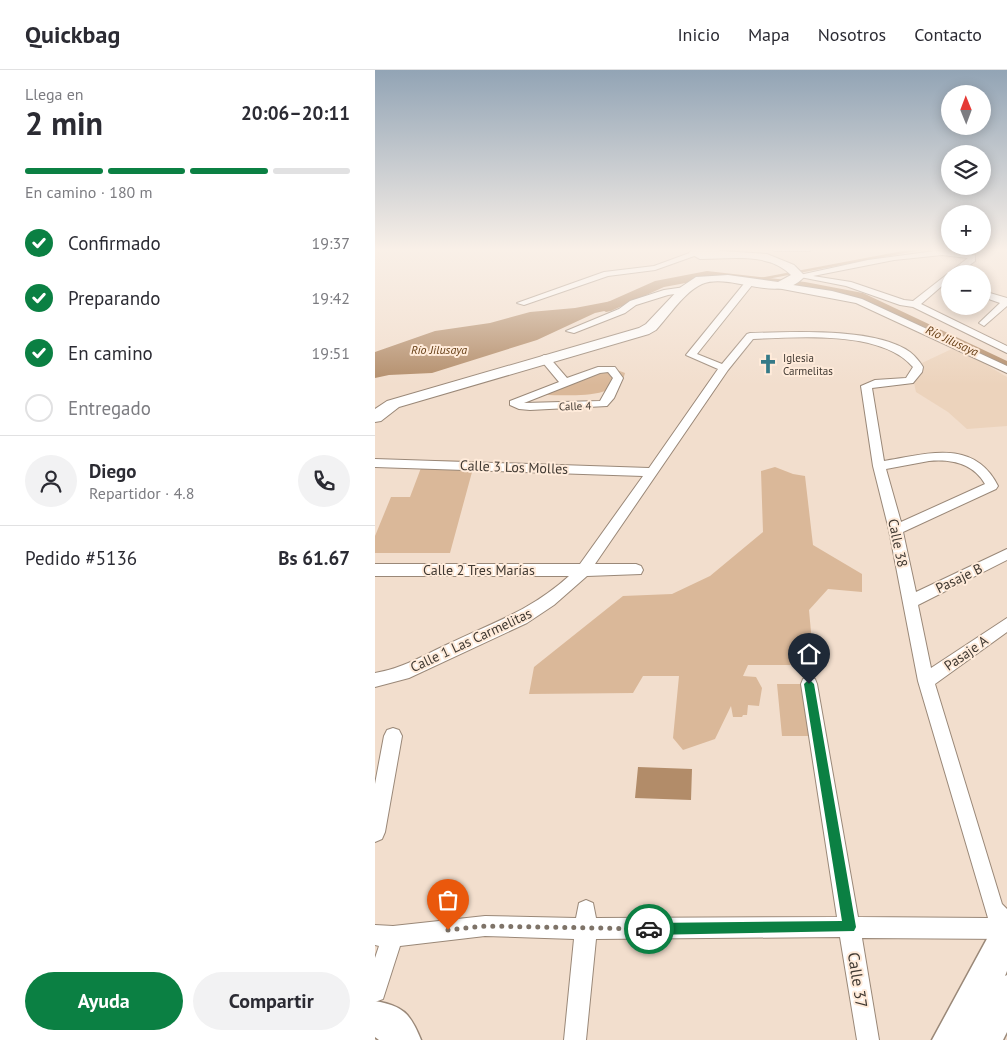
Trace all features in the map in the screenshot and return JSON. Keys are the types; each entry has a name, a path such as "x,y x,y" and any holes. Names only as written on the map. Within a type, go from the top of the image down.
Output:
{"main road":[{"path":"951,1040 1007,936"},
{"path":"983,1040 1007,993"},
{"path":"375,1018 389,1022 402,1040"}],"street":[{"path":"521,303 546,294"},
{"path":"571,331 606,318 633,303 661,294"},
{"path":"377,416 393,404 544,358 634,334 651,327 681,294"},
{"path":"724,368 691,355 740,294"},
{"path":"833,294 859,301 940,336 1007,370"},
{"path":"877,294 903,303 915,304 1007,350"},
{"path":"915,304 928,294"},
{"path":"984,323 1006,301 991,296"},
{"name":"Calle 1 Las Carmelitas","path":"375,680 385,679 414,668 515,622 543,606 584,570 724,368 750,336"},
{"name":"Calle 38","path":"750,336 862,338 890,346 913,359 918,367 917,372 909,381 875,382 866,386 879,466 896,530 925,682 994,910 1007,924"},
{"name":"Calle 4","path":"544,358 565,382"},
{"name":"Calle 4","path":"611,369 618,378 609,398 603,404 530,407 515,405 517,401 565,382 598,370 611,369"},
{"path":"879,466 945,456 964,461 982,472 989,478 992,486 896,530"},
{"name":"Calle 3 Los Molles","path":"375,463 653,472"},
{"name":"Pasaje B","path":"910,602 1007,554"},
{"name":"Calle 2 Tres Marías","path":"375,570 636,570"},
{"name":"Pasaje A","path":"925,682 1007,624"},
{"name":"Calle 37","path":"809,684 868,1040"},
{"path":"375,832 393,736"},
{"path":"575,1040 586,920"},
{"path":"375,991 384,935 586,920 1007,929"}],"shaded area":[{"path":"956,347 1007,377 1007,426 967,429 948,412 916,392 914,383 921,375 922,363"},
{"path":"617,370 625,373 621,382 603,392 578,395 544,395 587,374"},
{"path":"424,460 475,461 450,553 375,553 375,536 391,497 410,497"},
{"path":"775,467 793,474 805,476 813,545 862,574 862,592 828,589 809,610 814,665 748,665 743,676 756,677 762,688 759,706 748,705 747,715 733,717 731,706 715,739 683,750 673,738 679,676 643,676 633,693 529,694 534,667 623,596 672,594 710,576 763,532 761,471"},
{"path":"777,684 806,684 812,736 782,736"}],"water":[{"name":"Río Jilusaya","path":"643,295 609,310 595,313 537,340 432,373 389,375 375,378 375,352 435,331 490,323 530,312 575,308"},
{"path":"638,767 692,769 691,800 635,798"}],"waterway":[{"name":"Río Jilusaya","path":"606,308 637,294"},
{"name":"Río Jilusaya","path":"849,294 858,296 1007,367"}],"way so far":[{"path":"448,930 485,926 649,929"}],"place":[{"name":"Iglesia Carmelitas","path":"768,364"}],"route":[{"path":"649,929 849,927 809,684"}]}
